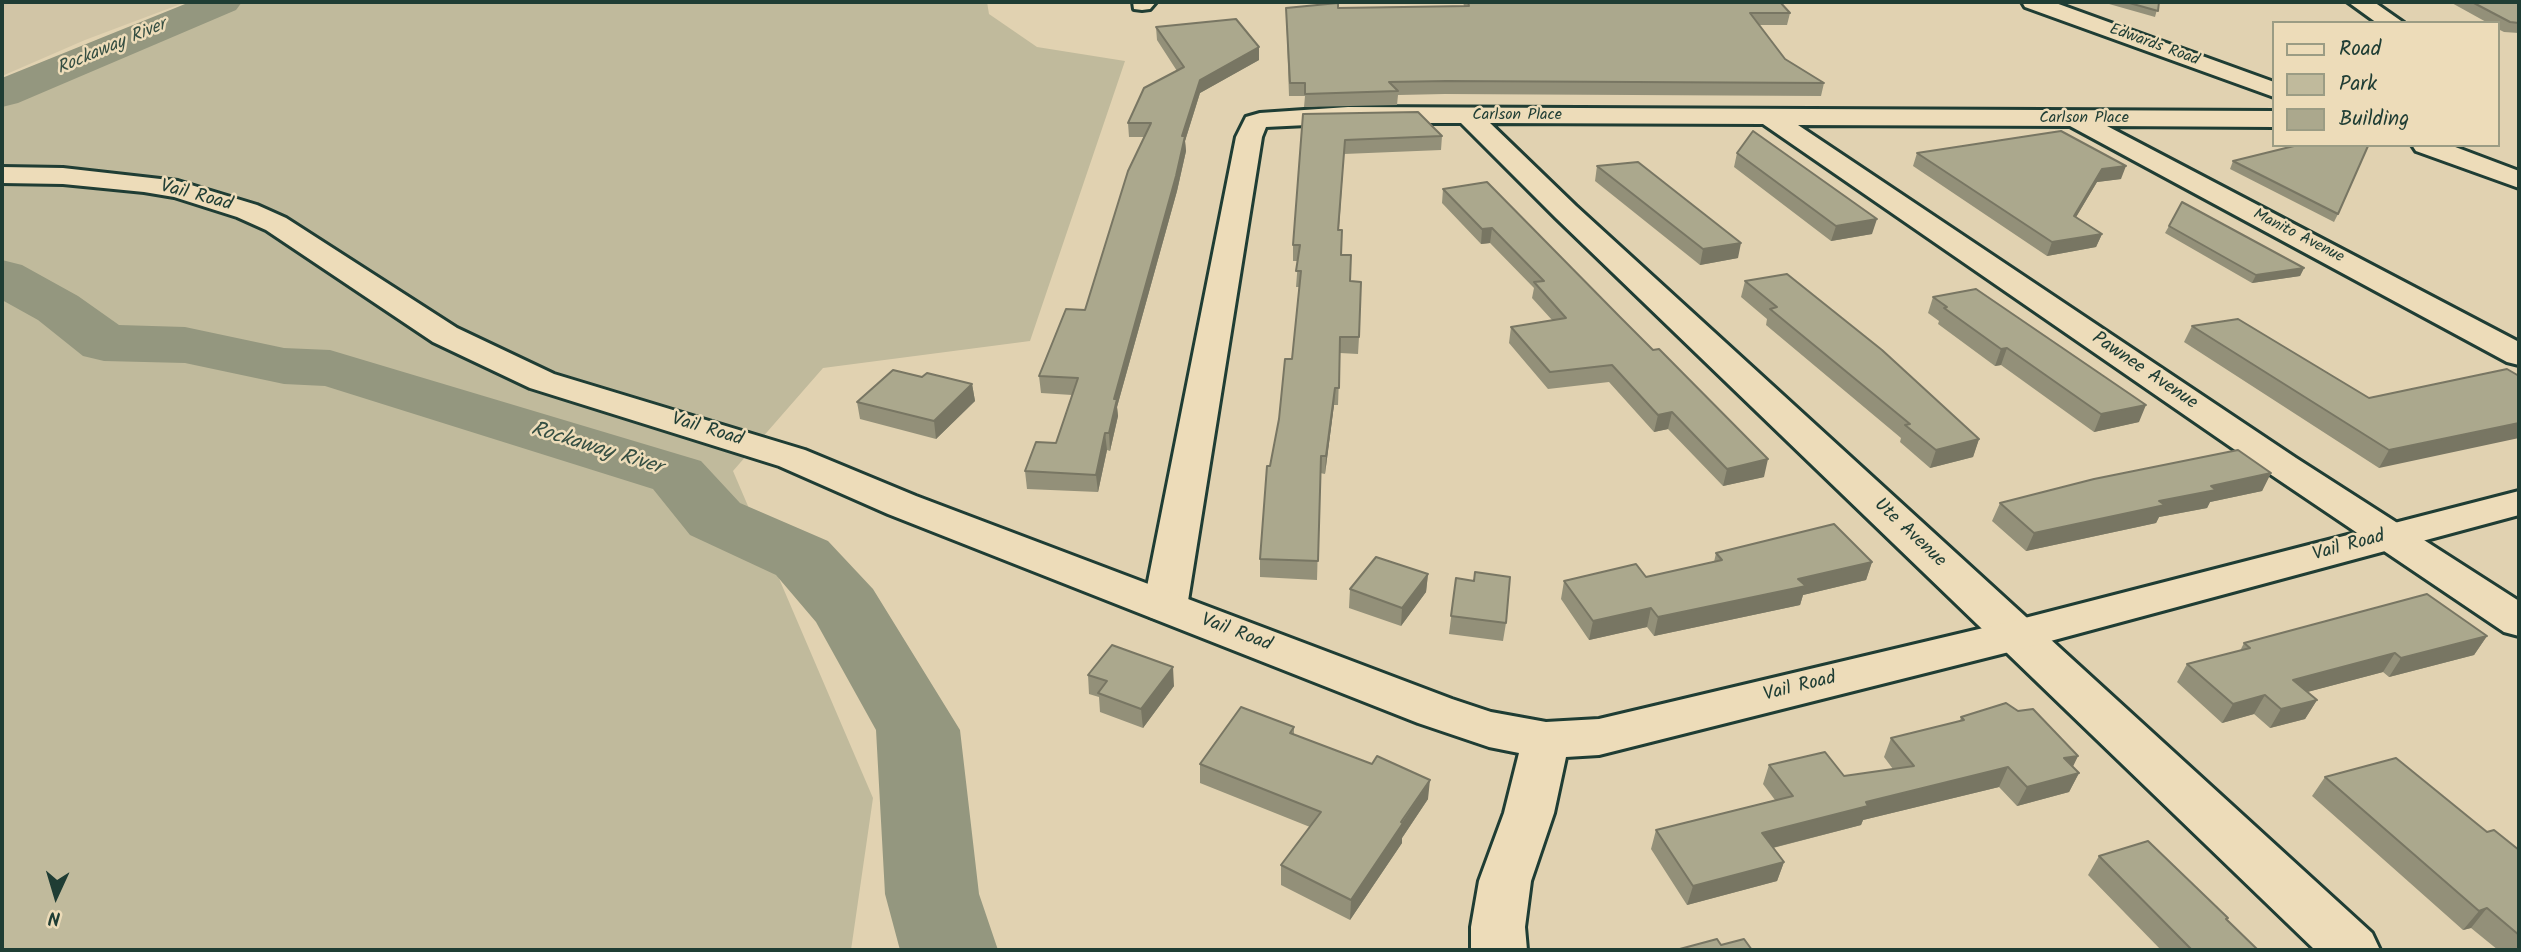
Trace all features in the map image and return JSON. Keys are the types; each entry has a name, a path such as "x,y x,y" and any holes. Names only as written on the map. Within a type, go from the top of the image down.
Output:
{"street":[{"name":"Edwards Road","path":"2033,2 2272,89"},
{"path":"2359,2 2390,21"},
{"name":"Carlson Place","path":"1165,607 1249,137 1255,122 1269,118 1295,117 1468,116 2272,119"},
{"name":"Ute Avenue","path":"1468,116 1576,222 2352,950"},
{"name":"Pawnee Avenue","path":"1771,118 2260,450 2519,621"},
{"name":"Manito Avenue","path":"2076,119 2519,355"},
{"path":"2430,147 2519,180"},
{"name":"Vail Road","path":"2,175 63,176 144,184 178,189 247,211 276,224 444,335 507,366 592,398 717,433 792,458 902,505 1435,711 1489,729 1546,740 1611,734 2017,635 2519,503"},
{"path":"1499,950 1498,927 1505,881 1529,813 1546,740"}],"shaded area":[{"path":"2,2 186,2 85,40 2,76"}],"green space":[{"path":"243,2 987,2 989,14 1037,47 1125,61 1030,341 823,368 733,471 873,798 851,950 2,950 2,106"}],"building":[{"path":"1468,2 1780,2 1790,13 1750,13 1785,59 1824,83 1389,82 1398,91 1305,94 1305,83 1290,83 1286,8 1338,3 1338,8 1469,6"},
{"path":"2126,2 2159,2 2158,11"},
{"path":"2472,2 2519,2 2519,23 2510,22"},
{"path":"1236,19 1259,47 1200,80 1182,136 1185,136 1176,176 1114,399 1117,399 1109,433 1105,433 1096,475 1025,471 1036,442 1056,443 1078,378 1039,376 1066,309 1085,310 1128,171 1151,123 1128,123 1144,88 1184,67 1156,27"},
{"path":"1418,112 1442,136 1345,140 1338,230 1342,230 1341,255 1351,255 1350,281 1361,282 1359,337 1340,337 1339,388 1335,388 1326,456 1321,456 1318,561 1260,559 1267,466 1270,466 1279,419 1285,359 1292,359 1301,271 1296,271 1300,245 1293,245 1303,114"},
{"path":"1753,131 1877,219 1836,226 1737,153"},
{"path":"2061,131 2126,166 2102,169 2074,216 2102,234 2052,242 1917,153"},
{"path":"2290,147 2368,147 2338,214 2233,161"},
{"path":"1638,162 1741,243 1703,249 1597,166"},
{"path":"1487,182 1653,350 1659,349 1768,459 1727,469 1672,412 1658,415 1612,365 1550,372 1511,327 1566,318 1534,282 1544,281 1492,228 1482,229 1443,189"},
{"path":"2182,202 2304,268 2256,275 2169,226"},
{"path":"1787,274 1882,350 1979,439 1936,450 1905,425 1910,424 1770,309 1777,307 1745,281"},
{"path":"1976,289 2146,405 2101,414 2007,348 2001,349 1933,297"},
{"path":"2238,319 2369,398 2507,369 2519,376 2519,423 2389,450 2192,326"},
{"path":"893,370 922,377 927,373 972,384 934,421 857,402"},
{"path":"2238,450 2271,473 2211,486 2216,490 2159,501 2165,505 2034,533 2000,503 2094,479"},
{"path":"1834,524 1872,562 1798,579 1806,586 1658,617 1651,608 1593,621 1564,581 1636,564 1646,577 1722,560 1716,553"},
{"path":"1376,557 1428,574 1402,608 1350,589"},
{"path":"1475,572 1510,577 1506,623 1451,616 1456,578 1474,581"},
{"path":"2427,594 2487,636 2401,658 2395,653 2293,680 2317,700 2281,709 2265,695 2233,704 2187,664 2250,648 2244,643"},
{"path":"1112,645 1173,667 1141,709 1098,693 1107,681 1088,675"},
{"path":"2006,703 2018,711 2033,709 2078,756 2064,758 2079,773 2027,787 2008,767 1866,802 1868,806 1762,833 1784,862 1693,886 1656,830 1793,796 1769,765 1825,752 1844,776 1914,766 1891,738 1964,720 1961,717"},
{"path":"1241,707 1294,727 1290,733 1372,764 1377,756 1430,780 1351,900 1281,865 1321,812 1200,764"},
{"path":"2396,758 2487,832 2494,830 2519,850 2519,935 2487,908 2479,911 2325,777"},
{"path":"2148,841 2258,950 2192,950 2099,856"},
{"path":"1717,939 1721,945 1744,939 1752,950 1676,950"}],"waterway":[{"name":"Rockaway River","path":"2,94 223,2"},
{"name":"Rockaway River","path":"2,277 58,308 104,343 185,345 284,366 330,368 677,475 715,519 802,558 846,607 918,730 932,894 949,950"}]}
